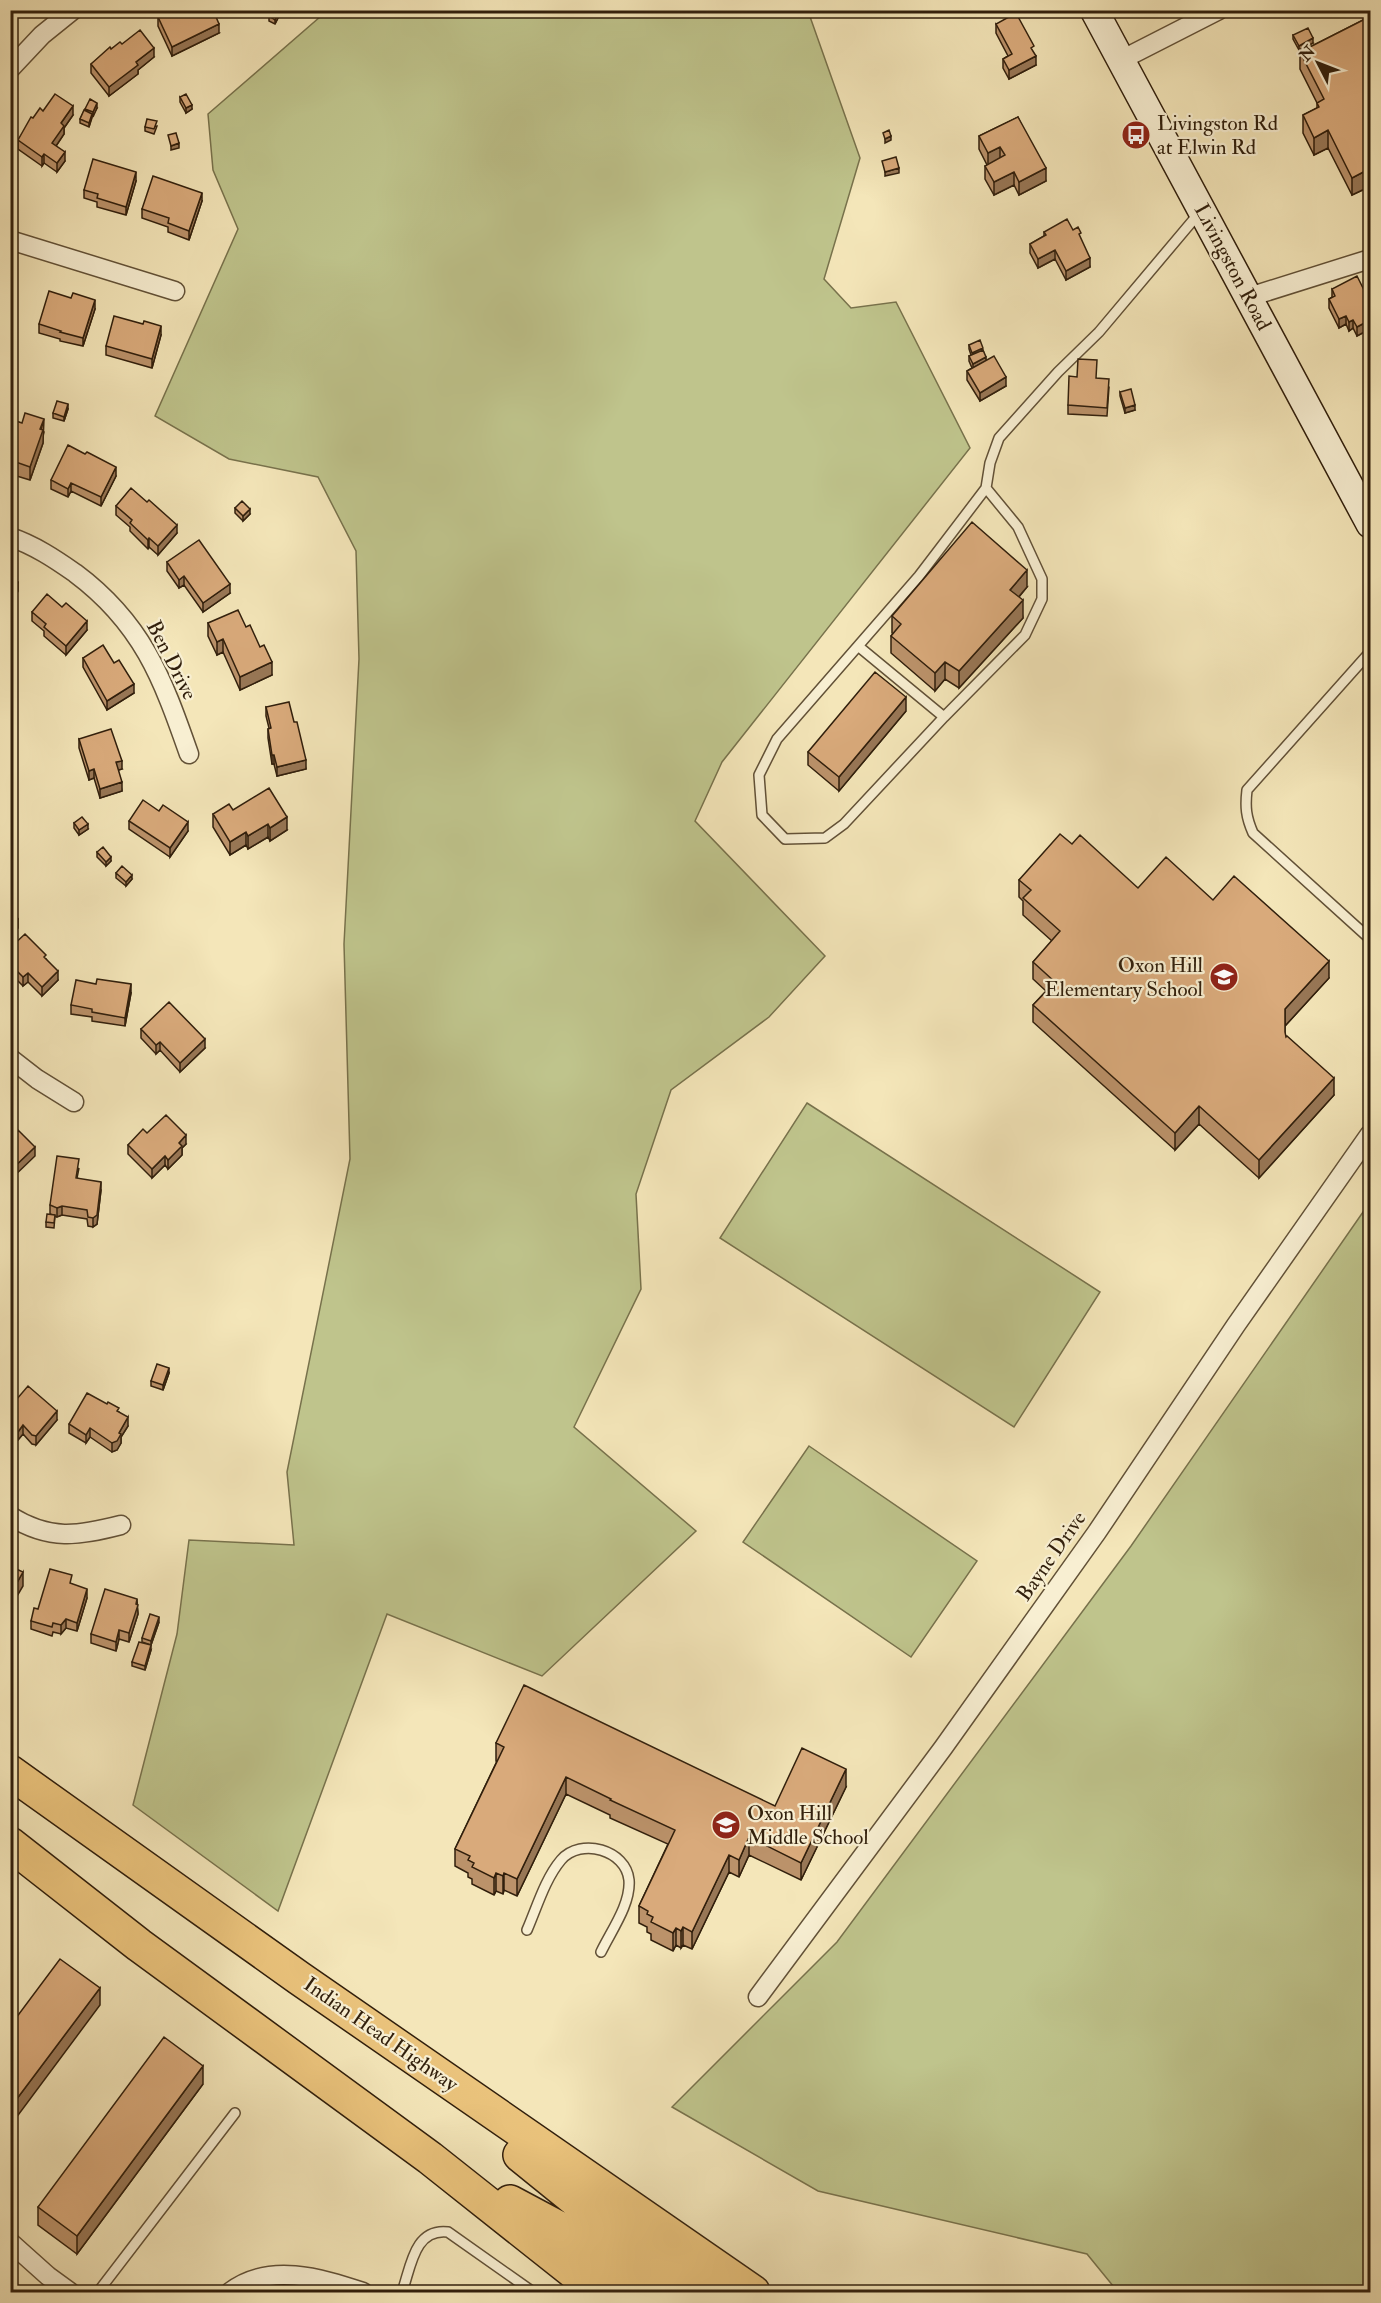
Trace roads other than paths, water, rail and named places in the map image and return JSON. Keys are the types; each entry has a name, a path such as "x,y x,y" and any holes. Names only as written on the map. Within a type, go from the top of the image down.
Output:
{"highway":[{"name":"Indian Head Highway","path":"10,1772 299,1978 753,2292"},
{"path":"10,1844 139,1945 430,2158 599,2292"},
{"path":"299,1978 578,2202 703,2292"},
{"path":"430,2158 555,2226 652,2292"}],"main road":[{"name":"Livingston Road","path":"1094,10 1371,524"}],"street":[{"path":"10,69 53,16 73,10"},
{"path":"1121,60 1220,10"},
{"path":"10,240 175,291"},
{"path":"1249,297 1371,259"},
{"name":"Ben Drive","path":"10,537 47,555 69,569 105,597 122,614 154,665 189,754"},
{"path":"10,1058 37,1079 74,1102"},
{"name":"Bayne Drive","path":"758,1997 922,1776 1097,1532 1229,1335 1371,1134"},
{"path":"10,1516 49,1532 74,1535 120,1525"},
{"path":"10,2242 48,2277 70,2292"},
{"path":"230,2292 259,2277 286,2275 331,2282 363,2292"}],"lane":[{"path":"986,488 1018,527 1042,579 1042,598 1025,635 844,824 825,838 784,839 762,815 759,775 777,740 919,576 986,488 990,463 999,438 1058,372 1099,332 1202,210"},
{"path":"858,646 944,717"},
{"path":"1371,652 1247,790 1245,808 1246,818 1253,833 1371,939"},
{"path":"527,1930 553,1872 563,1858 581,1849 601,1848 621,1860 629,1878 628,1897 601,1952"},
{"path":"98,2292 235,2113"},
{"path":"402,2292 417,2248 424,2238 437,2231 448,2232 533,2292"}],"place":[{"name":"Livingston Rd at Elwin Rd","path":"1136,135"},
{"name":"Oxon Hill Elementary School","path":"1224,977"},
{"name":"Oxon Hill Middle School","path":"726,1825"}]}
